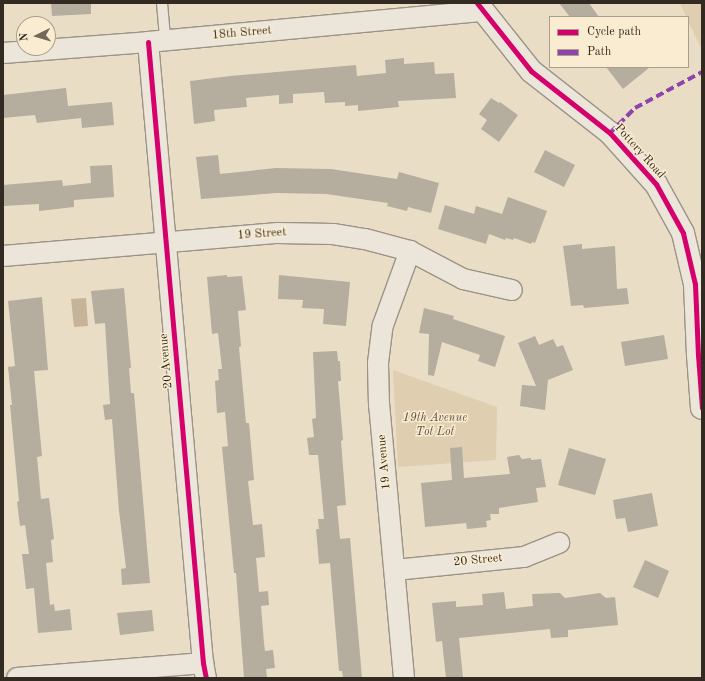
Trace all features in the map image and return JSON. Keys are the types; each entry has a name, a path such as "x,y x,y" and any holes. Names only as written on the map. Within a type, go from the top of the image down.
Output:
{"street":[{"name":"18th Street","path":"3,49 156,41 442,16 479,7"},
{"name":"Pottery Road","path":"479,7 531,71 610,133 656,184 683,233 695,284 702,408"},
{"name":"20 Avenue","path":"156,41 166,242 205,671"},
{"name":"19 Street","path":"3,256 166,242 302,233 333,234 365,239 410,251 463,279 512,290"},
{"name":"19 Avenue","path":"404,678 379,405 378,363 383,325 410,251"},
{"name":"20 Street","path":"395,570 524,557 559,543"},
{"path":"17,678 205,671"}],"lane":[{"path":"156,41 162,3"}],"green space":[{"path":"680,3 702,3 702,50 689,23 689,16 686,16"},
{"name":"19th Avenue Tot Lot","path":"393,370 497,407 496,460 398,467"}],"shaded area":[{"path":"86,298 88,326 74,327 71,299"}],"building":[{"path":"51,3 91,3 91,14 52,16"},
{"path":"559,3 589,3 598,16 569,16"},
{"path":"404,58 404,64 434,62 435,74 454,73 456,98 398,101 399,107 358,111 358,105 345,106 345,102 325,103 324,92 293,94 293,103 279,104 279,95 246,98 247,107 214,110 215,121 194,124 190,81 356,65 357,76 386,73 385,60"},
{"path":"607,68 649,68 623,89"},
{"path":"66,88 68,106 112,102 114,125 82,128 81,118 37,123 35,115 3,118 3,95"},
{"path":"491,98 499,103 500,102 518,115 499,142 481,129 487,120 479,114"},
{"path":"545,150 575,165 564,187 534,172"},
{"path":"218,155 220,174 276,168 331,169 397,179 399,172 439,183 431,213 408,207 407,211 387,206 388,203 326,194 277,193 201,199 196,157"},
{"path":"112,165 114,197 74,200 74,207 39,211 39,204 3,206 3,185 62,180 63,186 91,183 90,166"},
{"path":"508,197 547,211 535,243 532,242 531,244 514,238 513,240 506,238 505,240 489,234 486,244 438,229 445,205 474,214 476,206 502,214"},
{"path":"582,244 582,249 615,246 617,289 627,288 629,304 584,308 583,305 571,306 563,246"},
{"path":"227,275 227,277 242,276 246,310 238,311 241,346 239,347 246,423 249,423 254,480 248,481 253,525 262,524 265,557 256,558 259,592 268,591 269,605 261,606 264,643 265,651 273,650 275,668 266,669 267,678 244,678 236,573 234,573 222,447 228,446 225,412 217,413 215,381 219,380 218,369 222,369 218,333 212,334 207,277"},
{"path":"279,275 350,282 346,326 323,324 324,309 302,308 303,300 278,299"},
{"path":"124,288 131,368 129,368 131,393 134,393 150,583 122,585 121,569 126,568 119,511 112,419 105,420 103,405 110,404 105,323 95,324 91,291"},
{"path":"42,297 48,370 34,371 42,456 37,457 41,499 49,498 54,539 51,540 53,562 46,563 50,605 54,604 55,611 70,609 72,630 38,633 34,588 26,589 22,554 29,554 25,525 20,526 17,502 19,501 8,367 15,366 8,301"},
{"path":"424,308 454,316 453,319 505,336 495,367 478,361 480,355 442,342 434,376 428,375 429,334 419,333"},
{"path":"664,335 668,359 625,366 621,342"},
{"path":"535,336 539,345 553,339 557,347 563,345 573,370 548,380 545,410 520,406 522,385 536,386 518,343"},
{"path":"337,351 338,361 340,361 341,381 338,381 346,505 337,506 340,539 350,538 362,678 343,678 342,671 339,671 330,563 319,564 316,529 319,529 318,519 324,519 318,455 309,455 307,438 314,437 312,419 316,418 313,352"},
{"path":"462,447 464,478 510,474 507,457 519,455 522,459 541,459 546,487 536,488 538,502 499,508 499,514 490,514 491,520 486,521 487,527 467,529 466,523 425,527 421,483 452,480 450,448"},
{"path":"569,448 606,459 595,495 558,485"},
{"path":"652,493 658,526 628,532 625,518 616,519 613,500"},
{"path":"645,560 669,571 658,598 633,587"},
{"path":"504,592 506,609 533,606 532,594 560,593 565,598 600,593 606,598 615,597 618,625 568,630 568,637 551,638 550,629 459,638 463,678 446,678 442,641 436,642 432,603 456,601 456,607 483,605 482,594"},
{"path":"152,610 154,631 120,635 117,613"}],"marked path":[{"path":"610,133 635,108 702,72"}],"cycle path":[{"path":"477,3 531,71 610,133 656,184 683,233 695,284 702,408"},
{"path":"148,42 203,663 206,678"}]}
